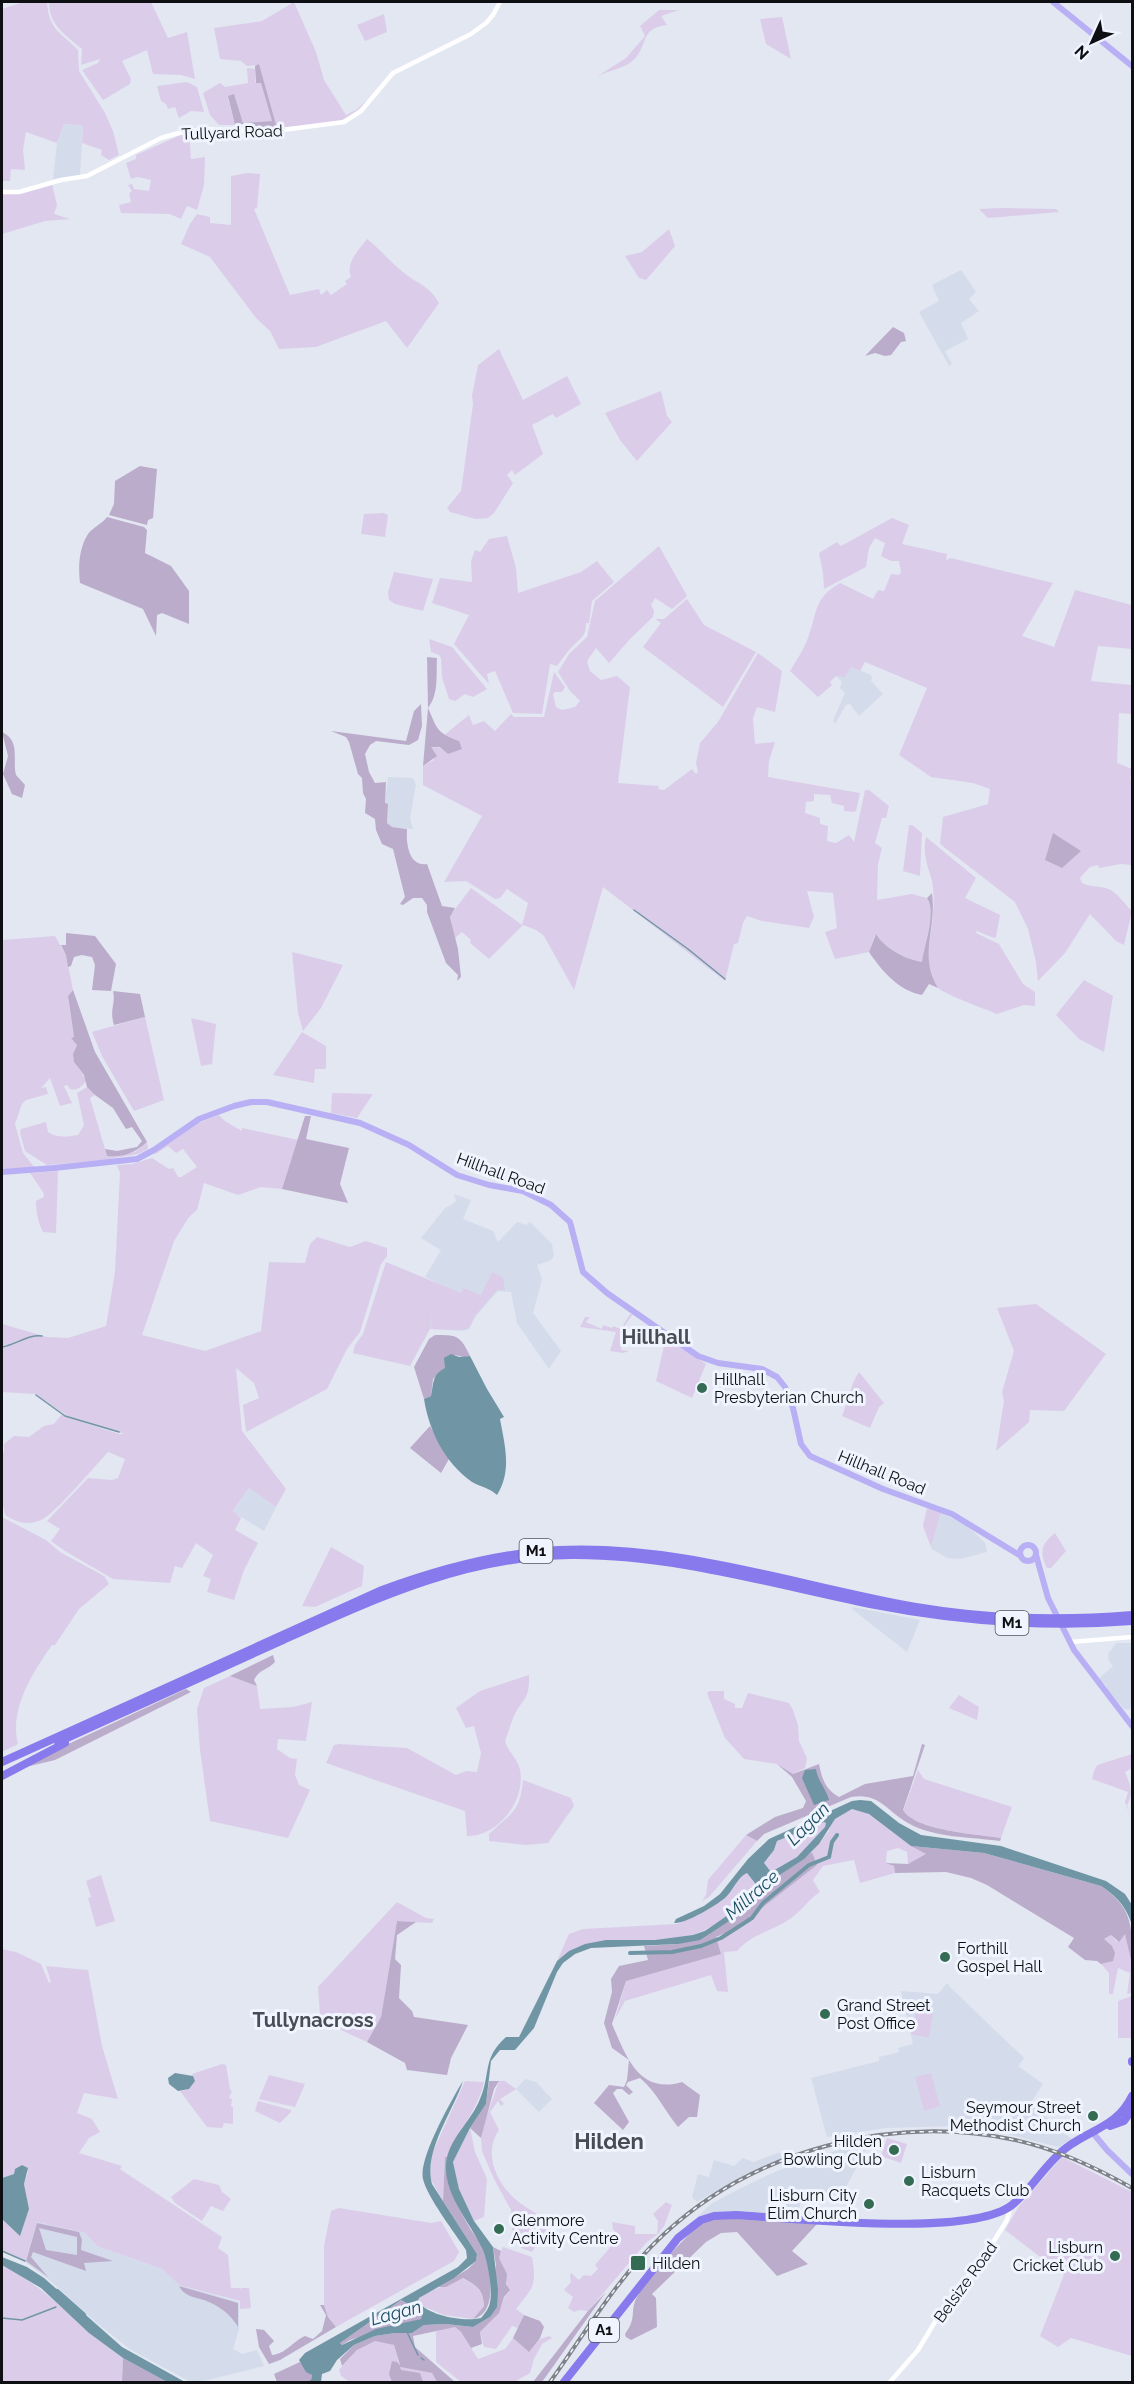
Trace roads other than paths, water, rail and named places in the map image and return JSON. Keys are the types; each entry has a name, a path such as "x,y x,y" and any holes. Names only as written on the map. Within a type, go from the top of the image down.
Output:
{"highway":[{"name":"M1","path":"2,1760 382,1590 466,1563 535,1551 606,1550 671,1557 904,1604 969,1614 1132,1623"},
{"name":"M1","path":"2,1768 398,1590 478,1566 546,1557 602,1556 651,1560 701,1568 905,1611 960,1619 1042,1624 1107,1620 1132,1615"},
{"path":"1107,1620 1132,1611"},
{"path":"2,1776 114,1718"},
{"path":"1126,2118 1132,2096"},
{"path":"1126,2118 1132,2110"},
{"name":"A1","path":"564,2382 663,2253 684,2232 701,2220 714,2216 736,2215 927,2224 970,2221 1011,2206 1054,2158 1066,2148 1105,2126 1126,2118"}],"main road":[{"path":"1053,2 1132,66"},
{"name":"Hillhall Road","path":"2,1172 131,1160 150,1153 199,1119 251,1102 267,1102 360,1123 409,1145 458,1175 487,1184 523,1191 551,1205 570,1222 584,1272 605,1292 698,1356 718,1363 762,1369 777,1377 785,1387 793,1408 801,1444 810,1456 883,1489 952,1514 1011,1549 1039,1569"},
{"path":"1011,1549 1032,1546 1053,1607 1066,1635 1082,1663 1132,1726"},
{"path":"1024,1547 1024,1558 1034,1559 1036,1555"},
{"path":"1093,2133 1132,2174"}],"street":[{"name":"Tullyard Road","path":"2,192 19,192 62,180 87,176 161,138 185,131 203,129 265,132 344,122 361,111 393,74 471,34 486,23 500,2"},
{"path":"1070,1642 1132,1637"},
{"name":"Belsize Road","path":"890,2382 918,2350 947,2302 987,2252 1007,2220 1011,2206"}],"water":[{"path":"451,1354 459,1357 470,1356 504,1417 500,1419 506,1468 502,1486 497,1495 472,1482 454,1466 434,1434 426,1411 424,1399 431,1396 436,1376 445,1368 444,1358"},
{"path":"816,1769 829,1800 814,1805 802,1778 805,1770"},
{"path":"852,1801 871,1801 899,1823 921,1835 1001,1846 1106,1881 1125,1894 1132,1905 1132,1925 1120,1902 1101,1886 984,1853 911,1846 869,1814 852,1809 835,1819 819,1844 804,1859 775,1878 743,1912 700,1940 678,1944 591,1948 575,1954 563,1963 557,1972 534,2028 515,2050 500,2050 491,2061 486,2104 470,2128 453,2162 459,2189 474,2221 493,2247 498,2290 497,2307 490,2317 473,2327 446,2324 424,2325 412,2333 375,2336 354,2345 337,2360 330,2371 322,2374 321,2382 302,2382 311,2380 312,2375 306,2372 299,2360 305,2353 458,2267 467,2258 466,2250 435,2205 423,2179 423,2170 431,2144 463,2081 435,2145 430,2171 432,2184 477,2254 476,2261 454,2278 419,2298 418,2302 430,2311 456,2318 481,2318 487,2311 491,2290 486,2259 477,2238 453,2197 446,2175 446,2164 455,2139 480,2099 493,2052 506,2037 519,2037 557,1961 569,1951 585,1944 606,1940 655,1940 693,1935 705,1931 738,1908 758,1887 747,1873 741,1877 728,1895 708,1910 693,1918 674,1923 676,1919 704,1906 720,1894 748,1859 769,1839","holes":["824,1822 825,1827 797,1857 771,1872 764,1863 774,1850 777,1841","401,2300 422,2312 421,2319 376,2329 342,2345 340,2343"]},
{"path":"175,2073 193,2076 195,2081 189,2089 178,2091 169,2084 168,2078"},
{"path":"22,2165 28,2168 24,2184 29,2209 20,2236 2,2219 2,2178 14,2174 15,2169"},
{"path":"2,2257 27,2267 44,2278 122,2347 185,2382 167,2382 123,2358 89,2333 41,2288 2,2265"}],"waterway":[{"path":"634,910 725,979"},
{"path":"2,1347 42,1336"},
{"path":"36,1395 65,1416 119,1432"},
{"name":"Millrace","path":"630,1953 672,1952 701,1946 721,1938 752,1918 763,1903 809,1865 829,1857 832,1842 837,1835"},
{"path":"2,2251 25,2261"},
{"name":"Lagan","path":"57,2292 83,2315"},
{"path":"2,2318 22,2320 56,2307"},
{"path":"407,2332 418,2355"}],"railway":[{"path":"550,2382 617,2287 663,2235 700,2205 740,2180 783,2160 828,2146 874,2136 921,2132 969,2133 1015,2140 1046,2148 1090,2166 1132,2188"}],"place":[{"name":"Hillhall Presbyterian Church","path":"702,1388"},
{"name":"Forthill Gospel Hall","path":"945,1957"},
{"name":"Grand Street Post Office","path":"825,2014"},
{"name":"Seymour Street Methodist Church","path":"1093,2116"},
{"name":"Hilden Bowling Club","path":"894,2150"},
{"name":"Lisburn Racquets Club","path":"909,2181"},
{"name":"Lisburn City Elim Church","path":"869,2204"},
{"name":"Glenmore Activity Centre","path":"499,2229"},
{"name":"Lisburn Cricket Club","path":"1115,2256"},
{"name":"Hilden","path":"638,2263"}],"district":[{"name":"Hillhall","path":"656,1337"},
{"name":"Tullynacross","path":"313,2020"},
{"name":"Hilden","path":"609,2141"}]}
